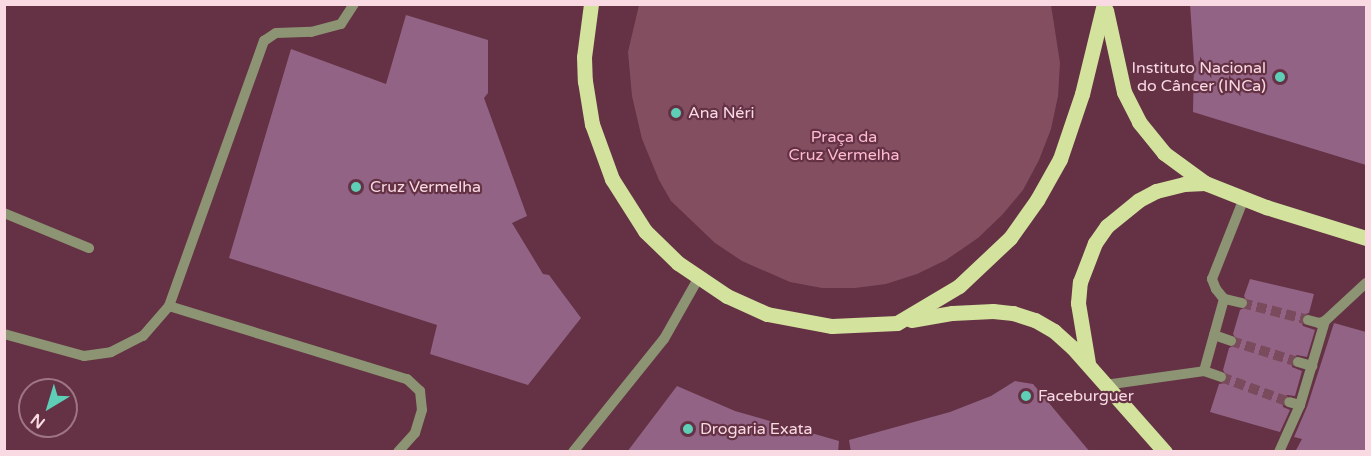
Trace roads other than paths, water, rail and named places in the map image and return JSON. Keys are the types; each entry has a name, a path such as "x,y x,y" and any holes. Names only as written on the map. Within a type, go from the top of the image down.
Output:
{"main road":[{"path":"591,4 584,57 585,81 592,124 604,162 645,231 698,279 746,305 788,319 832,326 897,323 952,313 1013,313 1035,320 1054,331 1089,366 1165,452"},
{"path":"897,323 959,286 994,254 1025,219 1050,179 1068,136 1088,73 1105,4"},
{"path":"1105,4 1118,72 1134,114 1149,137 1164,153 1205,183 1366,238"},
{"path":"1089,366 1078,320 1078,303 1080,282 1095,243 1107,226 1139,200 1156,191 1184,184 1205,183"}],"street":[{"path":"4,334 84,356 111,352 143,336 170,306 264,41 276,33 311,32 341,24 354,4"},
{"path":"1204,371 1224,299 1212,279 1244,198"},
{"path":"4,213 89,248"},
{"path":"573,452 664,339 698,279"},
{"path":"1308,320 1319,323 1325,321 1366,283"},
{"path":"1224,299 1242,303"},
{"path":"170,306 407,379 420,391 422,411 415,434 398,452"},
{"path":"1279,452 1295,403 1312,366 1325,321"},
{"path":"1214,335 1231,341"},
{"path":"1298,362 1312,366"},
{"path":"1105,385 1204,371 1221,377"}],"tunnel":[{"path":"1242,303 1308,320"},
{"path":"1231,341 1298,362"},
{"path":"1221,377 1289,402"}],"place":[{"name":"Instituto Nacional do Câncer (INCa)","path":"1280,77"},
{"name":"Ana Néri","path":"676,113"},
{"name":"Cruz Vermelha","path":"356,187"},
{"name":"Faceburguer","path":"1026,396"},
{"name":"Drogaria Exata","path":"688,429"}],"park label":[{"name":"Praça da Cruz Vermelha","path":"844,146"}]}
